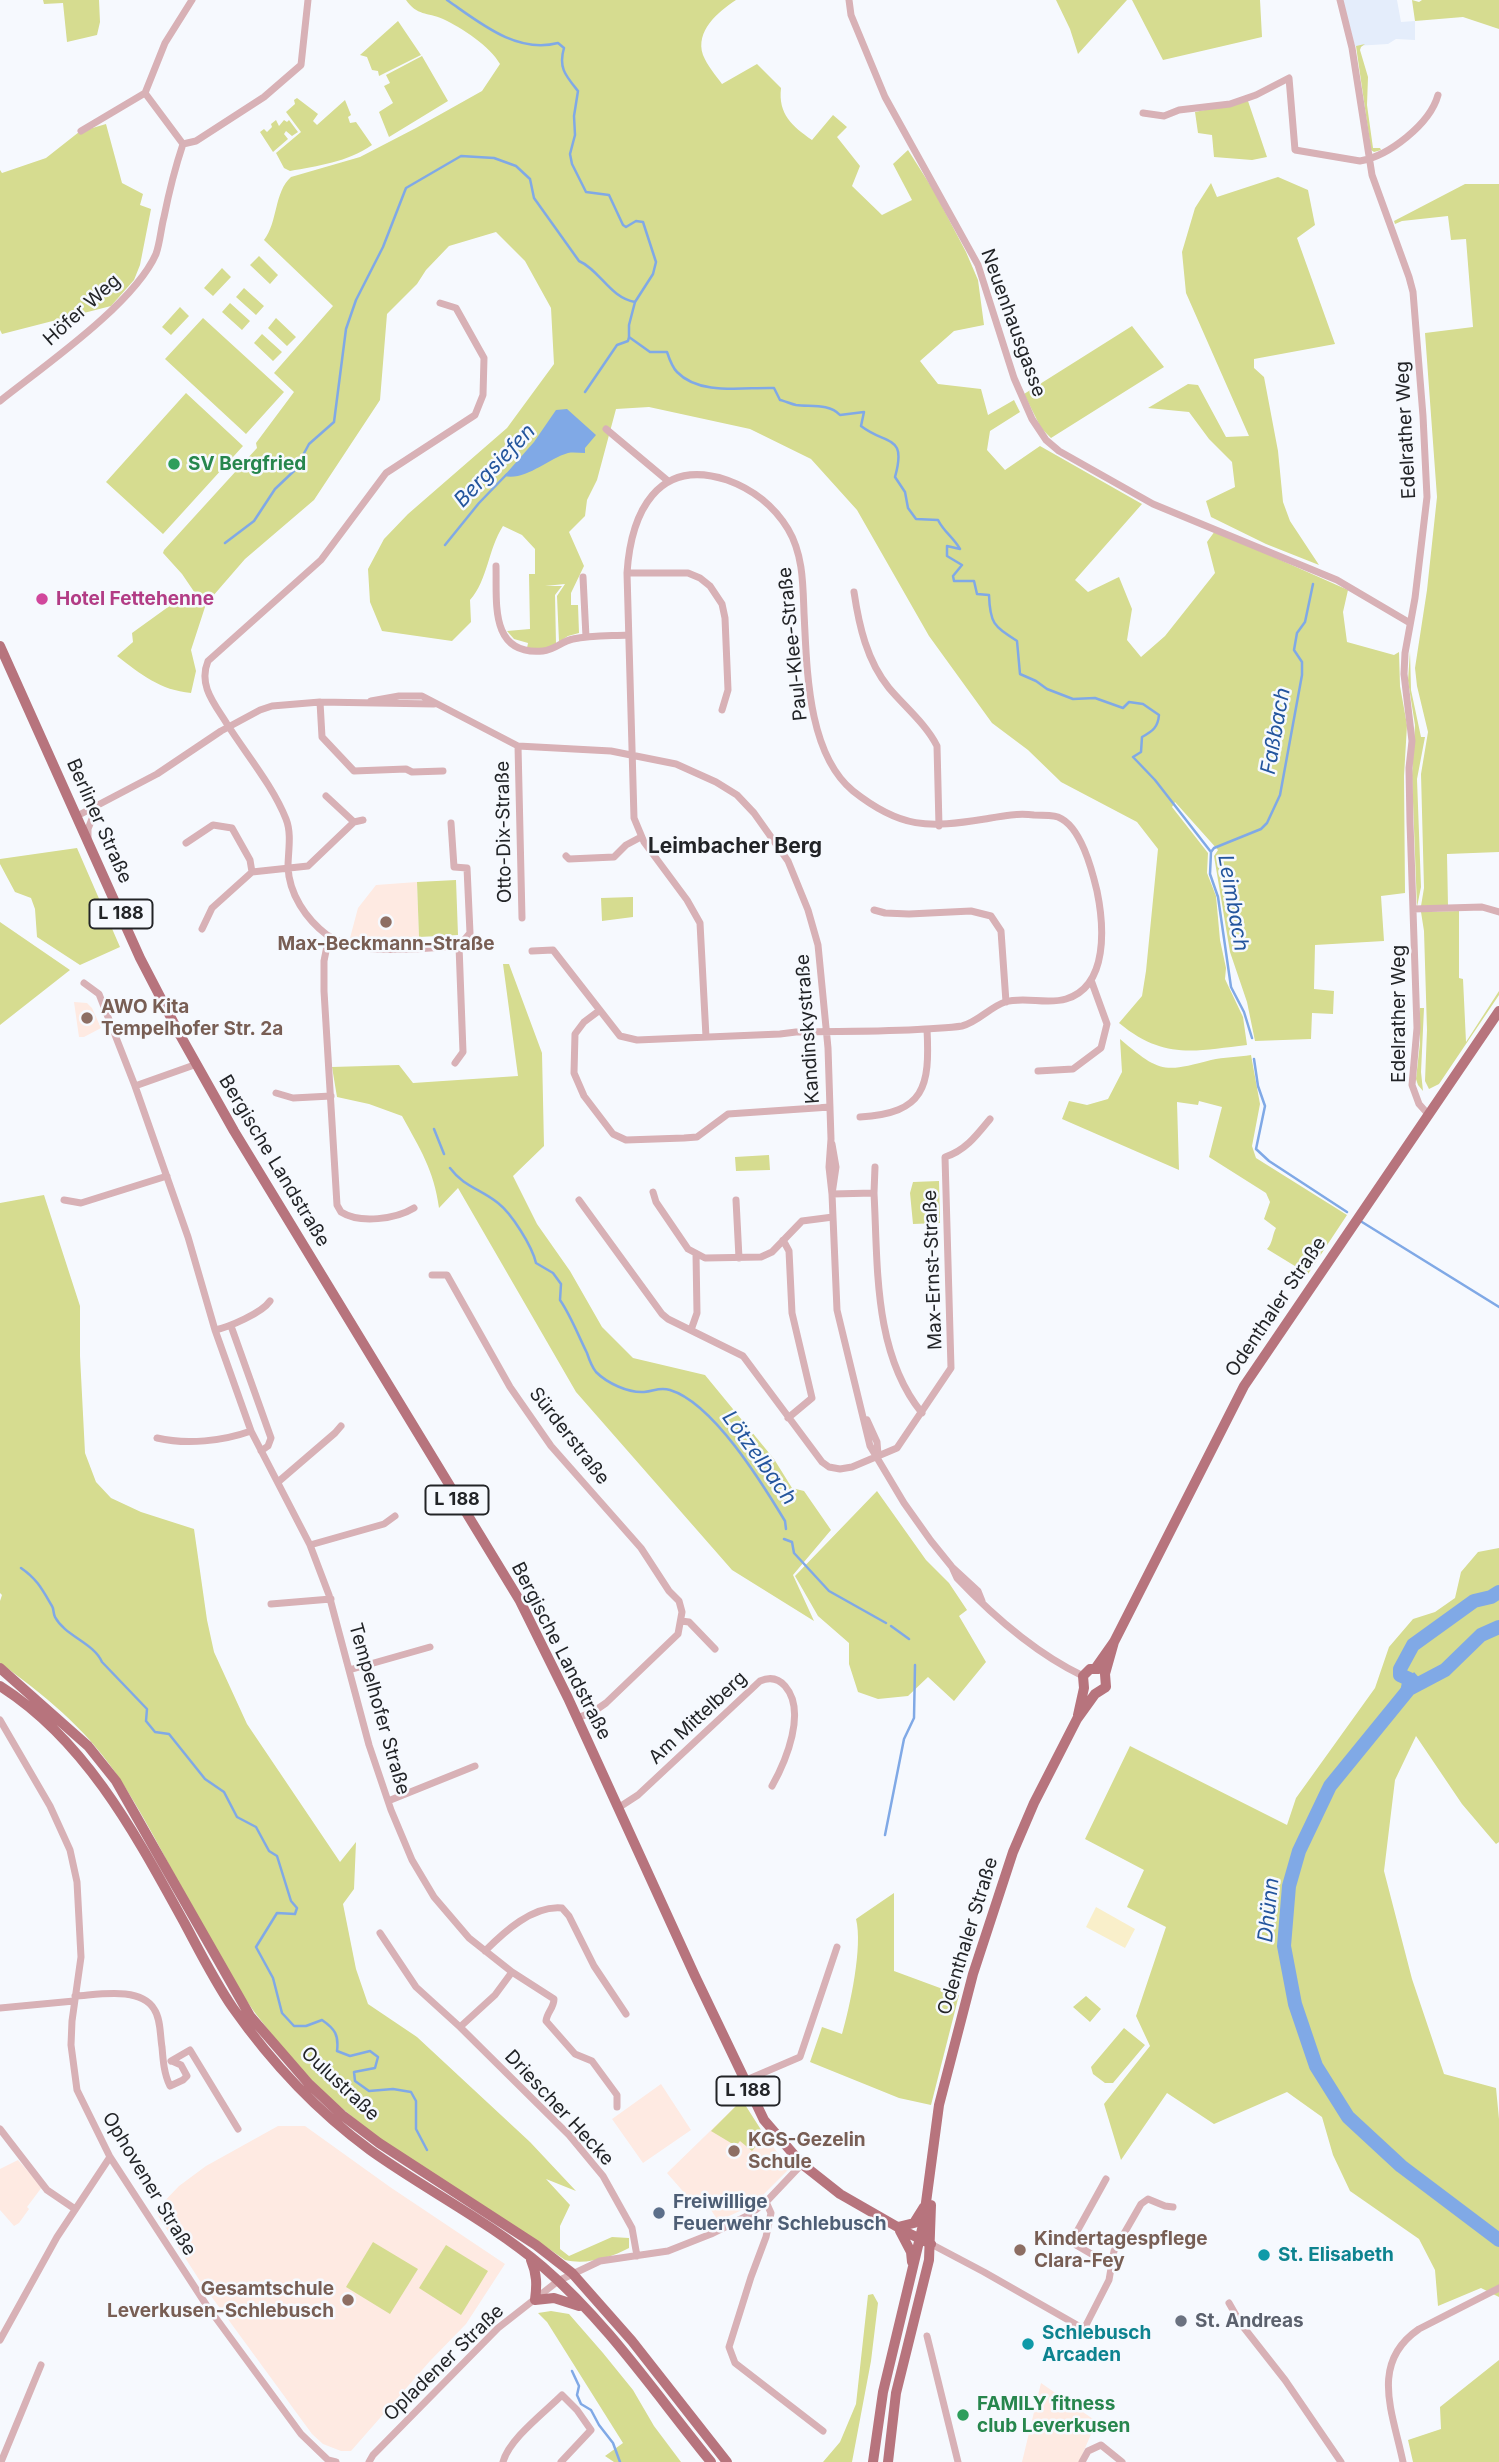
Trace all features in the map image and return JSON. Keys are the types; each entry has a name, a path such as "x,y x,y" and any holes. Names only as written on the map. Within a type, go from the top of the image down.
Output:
{"main road":[{"name":"Berliner Straße","path":"0,646 140,958 167,1010"},
{"name":"Bergische Landstraße","path":"167,1010 241,1142 520,1601 764,2120 802,2164 840,2194 919,2239"},
{"name":"Odenthaler Straße","path":"1095,1669 1114,1642 1244,1386 1499,1010"},
{"name":"Odenthaler Straße","path":"1105,1674 1114,1642"},
{"name":"Oulustraße","path":"0,1668 88,1746 116,1781 250,2016 309,2084 342,2115 379,2143 536,2245 572,2273 632,2341 727,2462"},
{"path":"1095,1669 1105,1674 1106,1687 1096,1694 1084,1688 1083,1676 1095,1669"},
{"name":"Oulustraße","path":"0,1688 61,1737 102,1786 140,1841 232,2007 275,2063 324,2112 370,2149 528,2256 558,2281 631,2361 711,2462"},
{"name":"Odenthaler Straße","path":"1077,1719 1084,1688"},
{"name":"Odenthaler Straße","path":"873,2462 883,2392 926,2204 940,2096 964,2003 1024,1825 1077,1719 1096,1694"},
{"name":"Odenthaler Straße","path":"888,2462 896,2393 931,2244 931,2176"},
{"path":"912,2266 911,2252 898,2227 914,2222 926,2204"},
{"name":"L 188","path":"919,2239 931,2244"},
{"path":"528,2256 536,2270 535,2300 554,2298 586,2309"}],"street":[{"path":"81,131 145,93 165,43 192,0"},
{"path":"145,93 183,144 196,141 264,97 301,65 308,0"},
{"name":"Neuenhausgasse","path":"849,0 851,15 885,97 978,265 1014,378 1032,419 1046,440 1059,451 1153,504 1337,580 1410,623"},
{"name":"Edelrather Weg","path":"1340,0 1352,47 1372,175 1413,292 1423,416 1427,497 1404,674 1411,722 1409,768 1417,1028 1412,1085 1419,1104 1428,1114"},
{"path":"1143,113 1164,116 1179,110 1230,104 1256,95 1289,78 1295,149 1360,161 1369,159 1407,138 1434,108 1438,95"},
{"name":"Höfer Weg","path":"0,401 116,306 138,280 156,253 174,170 183,144"},
{"path":"440,303 456,308 484,358 483,395 475,415 386,473 321,560 208,661 203,671 203,681 288,822 288,869 295,897 310,919 328,936 355,945 394,949 459,946"},
{"path":"606,429 668,481 643,508 631,538 627,573 634,818 641,837 687,900 699,923 706,1037"},
{"name":"Paul-Klee-Straße","path":"668,481 684,475 703,474 735,483 770,506 788,528 800,561 806,654 813,707 823,749 841,780 871,803 908,822 939,826 1016,813 1059,817 1078,835 1093,873 1100,905 1102,944 1091,980"},
{"path":"496,566 499,628 514,646 526,652 544,652 570,639 628,635"},
{"path":"627,573 688,573 710,586 722,604 725,618 728,690 722,710"},
{"path":"583,577 586,637"},
{"path":"854,592 872,663 890,689 932,736 937,746 939,826"},
{"path":"320,702 322,737 354,771 443,771"},
{"name":"Kandinskystraße","path":"77,816 223,736 229,728 260,710 272,706 320,702 440,704 518,746 632,754 676,764 737,795 770,833 788,861 808,910 822,963 831,1139 836,1167 832,1194 837,1310 853,1380 864,1415 877,1442 878,1456 904,1503 952,1566 978,1591 982,1601 1033,1647 1083,1676"},
{"name":"Otto-Dix-Straße","path":"518,746 522,918"},
{"path":"326,796 354,822"},
{"path":"88,841 88,829 97,806"},
{"path":"202,929 212,908 252,872 308,866 354,822 363,820"},
{"path":"451,823 454,867 467,868 470,933 459,946 463,1052 455,1063"},
{"path":"186,843 213,825 232,828 250,860 252,872"},
{"path":"566,856 569,859 614,857 626,845 641,837"},
{"path":"1413,909 1482,908 1499,912"},
{"path":"874,910 885,914 971,911 991,916 1001,931 1006,1002"},
{"path":"328,936 324,961 324,991 337,1205 341,1212 348,1216 367,1218 403,1215 414,1208"},
{"path":"532,951 554,950 620,1036 637,1040 963,1026 1006,1002 1065,999 1083,990 1091,980"},
{"path":"1038,1071 1073,1069 1101,1048 1107,1024 1091,980"},
{"name":"Tempelhofer Straße","path":"84,983 99,994 135,1086 251,1431 310,1545 331,1599 369,1745 412,1860 434,1897 469,1938 512,1972 554,1999 546,2021 575,2054 592,2061 617,2095 617,2107"},
{"path":"600,1010 584,1022 575,1034 574,1073 584,1096 613,1134 626,1140 697,1137 728,1114 830,1107"},
{"path":"860,1117 893,1113 909,1104 918,1093 926,1080 929,1062 927,1029"},
{"path":"135,1086 197,1064"},
{"path":"276,1093 293,1098 331,1096"},
{"name":"Max-Ernst-Straße","path":"788,1418 815,1454 829,1467 840,1469 852,1467 897,1448 922,1413 948,1374 952,1361 945,1157 956,1154 971,1142 990,1119"},
{"path":"875,1167 880,1294 890,1347 903,1384 922,1413"},
{"path":"64,1200 82,1203 167,1176"},
{"path":"653,1192 656,1202 688,1249 705,1258 766,1255 802,1221 833,1217"},
{"path":"832,1194 874,1193"},
{"path":"736,1199 739,1258"},
{"path":"579,1200 662,1314 743,1356 788,1418 812,1398 792,1313 789,1251 783,1240"},
{"path":"691,1330 697,1313 696,1254"},
{"name":"Sürderstraße","path":"432,1275 447,1275 510,1387 551,1446 641,1548 669,1591 679,1601 681,1621"},
{"path":"215,1330 231,1326 267,1306 270,1301"},
{"path":"231,1326 271,1438 268,1446 261,1451"},
{"path":"278,1482 341,1426"},
{"path":"157,1438 170,1441 213,1439 251,1431"},
{"path":"310,1545 384,1524 395,1516"},
{"path":"271,1604 331,1599"},
{"path":"577,1718 606,1703 678,1634 681,1621 689,1622 715,1648"},
{"path":"349,1671 430,1647"},
{"name":"Am Mittelberg","path":"618,1808 638,1795 760,1681 770,1678 780,1681 788,1689 796,1712 781,1770 772,1786"},
{"name":"Ophovener Straße","path":"0,1720 50,1806 70,1850 77,1882 81,1957 74,1998 71,2045 78,2090 110,2157 207,2306 297,2430 328,2460 336,2462"},
{"path":"388,1801 475,1766"},
{"path":"485,1951 513,1925 551,1907 562,1908 569,1916 609,1991 626,2014"},
{"name":"Driescher Hecke","path":"380,1933 416,1987 569,2135 603,2176 632,2228 637,2256"},
{"path":"744,2081 800,2057 837,1947"},
{"path":"460,2027 495,1995 512,1972"},
{"path":"0,2008 74,1998 129,1995 139,1997 149,2003 156,2012 168,2062 190,2050 238,2129"},
{"path":"0,2129 47,2190 75,2209"},
{"path":"0,2340 75,2209 110,2157"},
{"name":"Opladener Straße","path":"369,2462 498,2328 558,2281 600,2261 681,2248 738,2221 766,2202 802,2164"},
{"path":"1107,2179 1075,2235 1076,2245 1112,2266"},
{"path":"931,2244 1084,2329 1109,2280 1114,2251 1141,2204 1148,2199 1173,2207"},
{"path":"766,2202 771,2213 766,2237 729,2347 734,2363 822,2431"},
{"path":"1403,2462 1388,2388 1393,2357 1407,2337 1419,2329 1499,2288"},
{"path":"1229,2303 1241,2324 1285,2380 1341,2462"},
{"path":"927,2336 958,2462"},
{"path":"1,2462 41,2365"},
{"path":"503,2462 506,2452 514,2442 562,2395 591,2430 561,2462"},
{"path":"1082,2462 1088,2451 1101,2445 1122,2462"}],"shaded area":[{"path":"1343,0 1397,0 1401,22 1415,21 1415,40 1396,39 1388,44 1355,46"},
{"name":"Max-Beckmann-Straße","path":"417,882 419,937 350,938 358,908 376,885"},
{"name":"AWO Kita Tempelhofer Str. 2a","path":"74,1002 87,1003 101,1028 79,1037"},
{"path":"661,2084 691,2130 643,2163 612,2119"},
{"name":"KGS-Gezelin Schule","path":"742,2100 766,2138 790,2168 753,2205 718,2221 703,2197 694,2204 667,2173"},
{"name":"Gesamtschule Leverkusen-Schlebusch","path":"278,2126 305,2126 505,2264 466,2324 351,2451 341,2451 323,2444 312,2434 200,2281 155,2211 179,2186 206,2166"},
{"path":"18,2160 42,2187 19,2223 14,2226 0,2210 0,2169"},
{"path":"1041,2383 1093,2419 1095,2425 1079,2462 1022,2462"}],"green space":[{"path":"43,0 99,0 100,22 97,35 67,42 63,3 44,4"},
{"path":"406,0 736,0 716,16 702,38 703,55 722,84 757,64 781,88 782,105 788,118 812,140 833,115 847,127 837,137 860,166 852,186 882,215 912,200 893,164 908,150 934,191 978,280 984,325 954,331 920,361 938,384 981,389 988,415 1014,400 1020,412 990,431 987,450 1005,470 1040,446 1142,504 1075,580 1088,592 1119,577 1132,609 1127,640 1141,657 1165,636 1215,573 1207,542 1215,531 1348,590 1343,612 1347,642 1394,655 1399,652 1400,686 1407,725 1404,776 1405,893 1381,896 1384,941 1315,945 1314,989 1334,991 1333,1014 1312,1013 1311,1039 1255,1041 1247,1002 1230,952 1214,856 1218,850 1175,802 1172,807 1208,853 1207,873 1216,896 1226,968 1225,979 1243,1017 1247,1045 1195,1050 1165,1048 1135,1035 1119,1023 1142,996 1158,849 1137,822 1061,782 1028,750 992,723 929,636 857,510 811,459 750,429 649,407 616,409 597,480 587,500 585,516 569,532 584,566 571,593 571,605 578,605 579,633 559,642 557,596 565,584 545,586 562,586 555,595 556,644 547,648 527,648 528,643 514,639 507,631 530,629 529,574 535,574 535,549 522,535 503,526 481,583 470,600 471,622 452,641 382,631 370,602 368,569 384,539 408,514 507,428 554,364 551,308 525,261 496,232 449,246 387,314 380,400 314,500 245,559 206,604 191,650 196,671 191,693 161,685 117,656 133,642 132,633 175,602 197,596 163,553 164,550 257,448 256,443 294,392 274,373 333,306 264,240 286,183 291,177 360,157 416,128 482,91 500,64 483,44 467,32 443,19 418,11"},
{"path":"1056,0 1127,0 1078,54"},
{"path":"1132,0 1260,0 1262,37 1163,60"},
{"path":"1412,0 1499,0 1499,29 1463,17 1415,21"},
{"path":"398,21 421,55 379,76 378,71 372,70 367,57 360,55"},
{"path":"1365,44 1360,50 1368,77 1367,105 1373,148 1381,150 1374,152 1371,150 1356,46"},
{"path":"422,56 448,101 389,137 379,112 393,103 384,86 390,83 386,75"},
{"path":"297,98 318,114 313,121 317,125 345,100 351,115 348,117 350,123 356,122 372,145 353,156 332,162 290,171 284,168 276,153 301,132 286,112 295,104 294,100"},
{"path":"1248,101 1267,157 1252,160 1214,157 1212,135 1198,133 1195,112"},
{"path":"276,120 279,126 284,120 289,120 298,132 292,136 286,131 284,134 288,139 273,152 260,132 264,129 267,132"},
{"path":"106,124 122,183 143,194 140,205 151,209 140,265 134,280 111,306 2,334 0,170 2,173 46,158 79,132"},
{"path":"1278,177 1308,190 1315,225 1297,238 1335,344 1254,359 1254,368 1264,377 1278,451 1283,502 1290,521 1319,565 1266,544 1211,517 1206,501 1235,487 1232,462 1209,439 1189,412 1148,408 1188,384 1198,385 1226,437 1249,436 1186,293 1182,252 1195,208 1211,183 1217,197"},
{"path":"1465,184 1499,184 1499,852 1447,854 1448,906 1421,906 1424,888 1421,774 1428,732 1415,668 1437,497 1425,333 1473,327 1466,239 1451,240 1448,216 1395,224 1394,221"},
{"path":"259,256 278,275 270,284 250,265"},
{"path":"222,268 231,277 213,296 204,288"},
{"path":"244,288 264,306 256,315 236,297"},
{"path":"230,303 250,321 242,330 222,312"},
{"path":"180,307 189,316 171,335 162,327"},
{"name":"SV Bergfried","path":"203,318 284,392 246,434 165,359"},
{"path":"276,318 296,337 287,346 268,328"},
{"path":"1132,326 1164,367 1051,438 1041,428 1024,394"},
{"path":"262,334 282,352 273,361 254,343"},
{"name":"SV Bergfried","path":"186,393 243,446 163,534 106,482"},
{"path":"1410,651 1411,690 1421,737 1425,737 1417,779 1421,887 1417,907 1412,775 1415,725 1408,681"},
{"path":"77,848 120,947 80,965 37,937 35,909 31,898 15,892 0,864 0,859"},
{"path":"456,880 458,935 419,937 417,882"},
{"path":"633,897 633,917 602,921 601,898"},
{"path":"1459,911 1459,978 1463,979 1466,1042 1499,991 1499,995 1439,1084 1429,1089 1425,1081 1427,1030 1421,912"},
{"path":"0,922 70,970 0,1025"},
{"path":"503,964 509,964 542,1053 544,1146 513,1176 537,1224 570,1271 602,1327 633,1358 705,1375 774,1459 792,1488 804,1491 831,1530 793,1575 814,1621 732,1570 576,1392 458,1188 439,1208 430,1171 402,1116 369,1104 337,1097 332,1067 399,1065 413,1083 518,1076"},
{"path":"1420,1008 1424,1008 1421,1072 1423,1091 1416,1079"},
{"path":"1120,1039 1153,1064 1162,1067 1182,1067 1251,1055 1260,1104 1252,1146 1256,1158 1347,1215 1308,1274 1267,1249 1276,1228 1264,1219 1270,1202 1266,1193 1209,1157 1222,1107 1199,1101 1198,1105 1177,1102 1179,1170 1062,1119 1069,1101 1087,1105 1108,1099 1122,1072"},
{"path":"769,1155 770,1170 736,1171 735,1157"},
{"path":"939,1181 940,1223 913,1224 910,1193 913,1182"},
{"path":"44,1195 80,1306 85,1453 96,1482 111,1498 141,1512 194,1529 214,1652 247,1724 340,1862 356,1842 354,1889 343,1904 356,1969 368,2004 417,2037 530,2142 576,2191 546,2179 570,2205 560,2226 560,2249 569,2256 612,2237 629,2238 629,2248 598,2260 565,2260 402,2154 327,2095 285,2051 244,1997 205,1933 135,1803 103,1756 62,1712 0,1663 0,1203"},
{"path":"877,1491 926,1560 949,1583 967,1610 959,1616 986,1662 954,1701 928,1677 908,1696 878,1699 858,1692 849,1664 849,1643 818,1616 795,1576"},
{"path":"1499,1548 1499,1842 1496,1844 1462,1804 1416,1736 1395,1780 1384,1871 1412,1979 1444,2074 1496,2088 1499,2119 1499,2297 1481,2288 1438,2306 1435,2270 1419,2239 1350,2191 1333,2155 1322,2117 1287,2092 1214,2124 1167,2093 1121,2160 1104,2104 1150,2046 1136,2016 1166,1927 1127,1907 1144,1870 1085,1839 1130,1746 1287,1825 1296,1798 1375,1688 1389,1647 1413,1619 1435,1612 1455,1598 1461,1572 1478,1552"},
{"path":"894,1893 894,1971 959,1995 931,2105 899,2098 810,2062 822,2027 842,2034 857,1960 856,1919"},
{"path":"1086,1996 1101,2009 1090,2022 1073,2007"},
{"path":"1124,2028 1145,2045 1113,2083 1105,2083 1093,2074 1091,2067"},
{"path":"742,2100 765,2136 752,2151 740,2141 736,2146 711,2131"},
{"path":"373,2242 418,2269 390,2314 346,2287"},
{"path":"446,2245 488,2271 461,2315 419,2288"},
{"path":"873,2294 878,2303 871,2361 852,2462 823,2462 840,2442 856,2404 868,2295"},
{"path":"551,2311 569,2314 603,2353 633,2390 654,2426 681,2462 614,2462 605,2456 623,2443 547,2322 538,2313"},
{"path":"1499,2360 1499,2462 1413,2462 1408,2440 1441,2429 1440,2407"}],"sand":[{"path":"1096,1907 1135,1929 1125,1948 1086,1927"}],"water":[{"path":"567,409 596,435 585,448 585,453 568,453 528,473 504,476 534,442 556,410"},
{"path":"1414,1672 1423,1682 1408,1699 1398,1702 1403,1677 1409,1679"}],"waterway":[{"name":"Leimbach","path":"447,0 485,26 513,40 527,44 558,43 564,48 563,66 578,91 574,116 575,135 570,154 572,164 586,192 609,195 623,225 626,227 636,221 643,222 656,262 653,274 635,302 629,337 650,352 667,352 677,372 698,384 723,389 774,388 780,400 794,405 825,407 840,415 864,412 861,426 896,447 898,463 895,477 905,492 908,508 916,519 938,520 960,549 947,546 947,556 962,565 953,576 954,581 974,581 977,594 989,595 995,623 1017,641 1020,674 1073,699 1095,698 1123,708 1129,702 1143,704 1159,715 1154,728 1142,737 1141,752 1133,757 1155,780 1211,852 1210,874 1218,897 1231,987 1244,1012 1252,1038"},
{"path":"225,543 254,521 275,489 295,470 309,444 334,422 346,329 356,300 383,247 406,188 461,156 494,158 516,166 530,179 534,198 579,261 612,290 635,302"},
{"name":"Bergsiefen","path":"585,392 617,345 628,341 629,337"},
{"name":"Bergsiefen","path":"445,545 507,474"},
{"name":"Faßbach","path":"1211,852 1214,848 1261,829 1267,823 1280,795 1302,675 1302,662 1294,650 1297,633 1305,622 1313,584"},
{"name":"Leimbach","path":"1254,1059 1258,1086 1265,1106 1256,1149 1269,1161 1347,1212"},
{"name":"Lötzelbach","path":"434,1129 444,1154"},
{"name":"Lötzelbach","path":"450,1168 461,1180 492,1198 503,1208 526,1239 536,1263 553,1273 561,1284 560,1300 596,1372 631,1391 670,1390 703,1411 750,1466 785,1521 786,1529"},
{"name":"Leimbach","path":"1362,1222 1499,1307"},
{"name":"Lötzelbach","path":"784,1539 792,1542 794,1553 829,1591 886,1623"},
{"path":"21,1568 42,1589 60,1624 93,1650 147,1709 146,1721 155,1732 169,1734 205,1779 224,1792 237,1817 256,1827 269,1851 277,1856 291,1901 297,1908 295,1914 277,1913 256,1947 273,1978 282,2013 294,2026 306,2026 322,2020 335,2033 337,2051 350,2056 370,2051 378,2057 375,2068 354,2072 355,2081 369,2091 393,2089 411,2092 416,2101 416,2129 427,2150"},
{"name":"Dhünn","path":"1499,1592 1474,1601 1413,1645 1400,1669 1400,1675 1409,1679 1409,1689 1330,1786 1299,1851 1289,1886 1284,1946 1295,2004 1316,2066 1348,2117 1401,2166 1499,2240"},
{"name":"Lötzelbach","path":"891,1626 909,1639"},
{"name":"Dhünn","path":"1409,1689 1445,1670 1481,1635 1499,1627"},
{"name":"Lötzelbach","path":"885,1835 904,1739 914,1718 915,1665"},
{"path":"572,2371 579,2386 577,2395 581,2404 591,2410 613,2443 620,2462"}],"place":[{"name":"SV Bergfried","path":"174,464"},
{"name":"Hotel Fettehenne","path":"42,599"},
{"name":"Max-Beckmann-Straße","path":"386,922"},
{"name":"AWO Kita Tempelhofer Str. 2a","path":"87,1018"},
{"name":"KGS-Gezelin Schule","path":"734,2151"},
{"name":"Freiwillige Feuerwehr Schlebusch","path":"659,2213"},
{"name":"Kindertagespflege Clara-Fey","path":"1020,2250"},
{"name":"St. Elisabeth","path":"1264,2255"},
{"name":"Gesamtschule Leverkusen-Schlebusch","path":"348,2300"},
{"name":"St. Andreas","path":"1181,2321"},
{"name":"Schlebusch Arcaden","path":"1028,2344"},
{"name":"FAMILY fitness club Leverkusen","path":"963,2415"}],"district":[{"name":"Leimbacher Berg","path":"735,847"}]}
